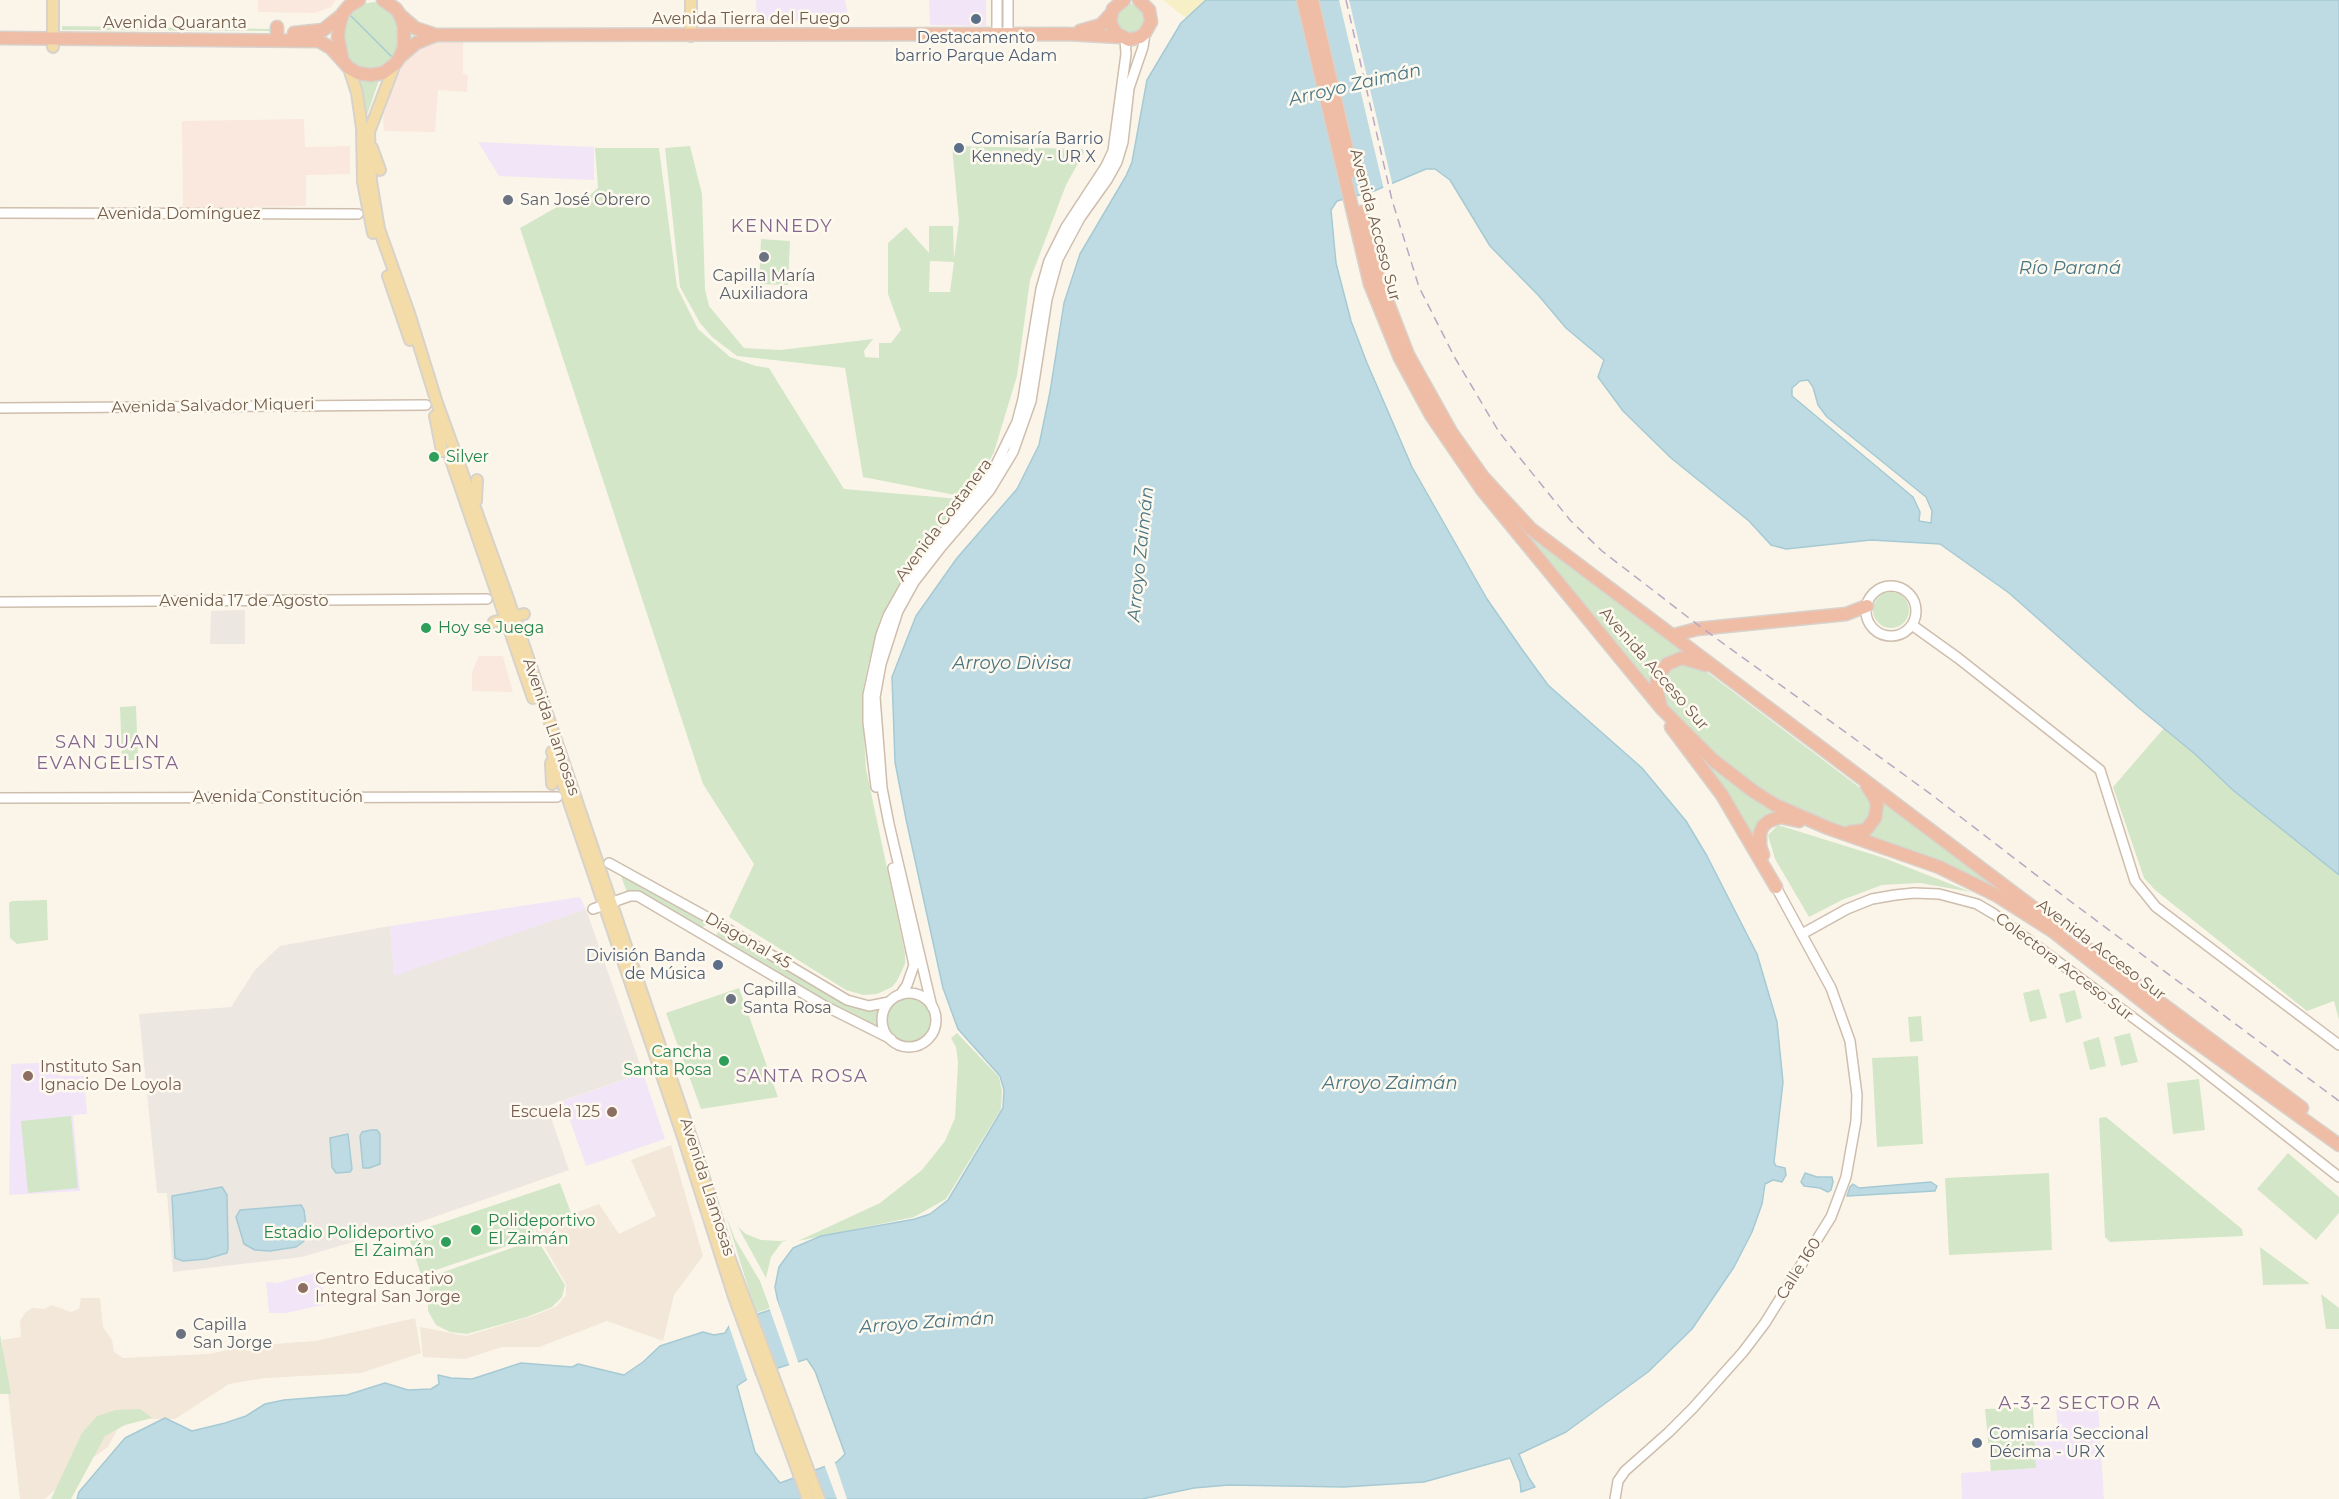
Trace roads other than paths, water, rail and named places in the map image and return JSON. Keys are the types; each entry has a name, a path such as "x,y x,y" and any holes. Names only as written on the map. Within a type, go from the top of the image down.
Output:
{"highway":[{"name":"Avenida Tierra del Fuego","path":"383,0 396,8 415,28 436,35 1067,34 1133,39 1145,33"},
{"name":"Avenida Tierra del Fuego","path":"1067,34 1101,25 1111,8 1124,0"},
{"path":"1139,0 1149,10 1151,16 1151,22 1145,33"},
{"name":"Avenida Acceso Sur","path":"1303,0 1355,203 1378,280 1408,355 1451,432 1483,477 1531,529 2339,1135"},
{"name":"Avenida Acceso Sur","path":"1312,0 1370,284 1400,358 1431,415 1483,491 1662,709 1713,760 1775,805 1832,829 1940,867 1996,895 2054,932 2174,1026 2339,1145"},
{"name":"Avenida Quaranta","path":"0,38 323,30 350,5"},
{"path":"346,64 338,38 350,5"},
{"path":"396,8 405,37 397,61"},
{"path":"1111,8 1112,28 1123,38"},
{"name":"Avenida Quaranta","path":"0,31 237,44 319,41 331,48 346,64"},
{"name":"Avenida Tierra del Fuego","path":"346,64 358,73 371,75 383,73 416,43 436,35"},
{"path":"1674,635 1697,629 1846,614 1867,606"},
{"path":"1693,649 1698,661 1872,792"},
{"path":"1673,729 1662,709 1656,688 1661,670 1674,660 1682,658 1698,661 1720,671"},
{"path":"1624,663 1634,680 1722,795 1776,887"},
{"path":"1776,887 1760,846 1760,833 1763,826 1780,817 1832,829 1860,832 1871,825 1875,818 1877,805 1872,792 1854,772"}],"main road":[{"path":"53,0 53,35"},
{"path":"691,0 691,36"},
{"path":"997,0 1002,35"},
{"path":"1002,35 1008,0"},
{"name":"Avenida Costanera","path":"932,1007 888,824 882,788 875,697 881,664 898,611 914,582 990,490 1013,452 1030,401 1047,299 1058,259 1080,218 1117,162 1123,142 1129,88 1143,47 1145,33"},
{"name":"Avenida Costanera","path":"900,994 907,985 914,965 876,790 868,704 874,664 885,626 900,593 926,554 972,501 991,475 1017,422 1023,399 1041,289 1049,261 1071,218 1106,166 1113,151 1126,54 1123,38"},
{"name":"Avenida Llamosas","path":"397,61 369,132 374,205 379,229 435,416 514,616 551,751 607,904 746,1313 802,1466"},
{"name":"Avenida Llamosas","path":"346,64 357,93 362,128 363,182 367,213 396,285 514,616 607,904"},
{"path":"370,143 380,170"},
{"name":"Avenida Domínguez","path":"0,213 358,214"},
{"name":"Avenida Salvador Miqueri","path":"0,408 426,405"},
{"path":"435,416 442,451"},
{"path":"476,507 477,480"},
{"path":"1888,587 1903,589 1914,600 1916,609 1912,625 1893,636 1878,632 1868,621 1867,606 1875,593 1888,587"},
{"name":"Avenida 17 de Agosto","path":"0,602 487,599"},
{"path":"494,622 514,616"},
{"path":"1912,625 1958,658 2100,770 2135,881 2156,907 2339,1045"},
{"path":"551,751 552,784"},
{"name":"Avenida Constitución","path":"0,798 557,796"},
{"name":"Diagonal 45","path":"609,863 723,926 847,1000 869,1006 889,1002"},
{"path":"1776,887 1802,934"},
{"name":"Colectora Acceso Sur","path":"1802,934 1847,909 1872,899 1895,895 1939,894 1977,904 1994,914 2180,1053 2339,1177"},
{"name":"Diagonal 45","path":"607,904 638,897 831,1009 891,1039"},
{"name":"Calle 160","path":"1615,1499 1618,1481 1625,1471 1693,1408 1760,1330 1811,1252 1840,1197 1853,1147 1857,1095 1850,1041 1831,988 1802,934"},
{"path":"900,994 918,995 932,1007 935,1025 932,1034 919,1045 906,1046 891,1039 883,1025 882,1017 889,1002 900,994"},
{"name":"Avenida Llamosas","path":"687,1135 697,1154 746,1313"},
{"path":"802,1466 808,1499"},
{"path":"802,1466 819,1499"}],"water":[{"name":"Arroyo Zaimán","path":"1206,0 2339,0 2339,875 2234,791 2195,754 2139,708 2009,593 1940,544 1871,540 1786,549 1771,545 1749,521 1671,458 1623,411 1598,377 1604,360 1566,328 1539,296 1490,246 1450,180 1435,169 1426,169 1374,191 1337,201 1331,210 1336,263 1351,321 1367,363 1412,467 1487,599 1548,685 1642,768 1686,821 1707,856 1757,954 1777,1022 1783,1082 1774,1162 1776,1166 1785,1168 1786,1175 1782,1182 1773,1180 1765,1184 1762,1204 1752,1232 1734,1267 1692,1329 1648,1372 1566,1432 1519,1454 1535,1487 1521,1492 1520,1482 1510,1458 1424,1482 1344,1487 1229,1485 1194,1488 1142,1499 77,1499 79,1492 125,1438 165,1418 192,1431 246,1416 265,1404 284,1400 347,1395 385,1383 408,1390 431,1389 439,1384 438,1375 472,1379 521,1363 572,1367 578,1364 624,1375 660,1346 703,1332 714,1335 725,1333 731,1323 779,1307 775,1287 779,1267 793,1248 821,1236 915,1219 930,1214 948,1200 1003,1108 1004,1090 1000,1076 958,1029 943,988 895,762 892,677 916,616 957,558 1017,489 1039,445 1064,303 1080,254 1126,176 1132,162 1147,80 1181,23","holes":["1808,380 1813,387 1818,405 1827,417 1926,497 1932,511 1931,523 1919,521 1920,512 1913,497 1792,396 1792,388 1800,381","807,1359 815,1371 845,1454 837,1462 780,1483 755,1452 737,1386 752,1376"]},
{"path":"377,1130 380,1134 380,1164 363,1168 360,1136 362,1132"},
{"path":"348,1134 352,1169 350,1172 336,1173 332,1167 330,1138"},
{"path":"1805,1173 1817,1177 1832,1177 1831,1190 1828,1192 1820,1188 1804,1186 1801,1182"},
{"path":"1931,1182 1937,1186 1935,1191 1847,1196 1853,1184 1859,1188"},
{"path":"222,1187 227,1195 227,1253 206,1259 183,1261 175,1258 172,1196"},
{"path":"301,1205 304,1210 307,1234 303,1242 296,1247 270,1251 255,1250 244,1244 236,1217 240,1210"}],"waterway":[{"name":"Arroyo Divisa","path":"350,15 392,57"}],"railway":[{"path":"1346,0 1392,200 1419,287 1455,358 1499,432 1570,520 1602,551 1702,628 1932,795 2339,1101"}],"place":[{"name":"Destacamento barrio Parque Adam","path":"976,19"},
{"name":"Comisaría Barrio Kennedy - UR X","path":"959,148"},
{"name":"San José Obrero","path":"508,200"},
{"name":"Capilla María Auxiliadora","path":"764,257"},
{"name":"Silver","path":"434,457"},
{"name":"Hoy se Juega","path":"426,628"},
{"name":"División Banda de Música","path":"718,965"},
{"name":"Capilla Santa Rosa","path":"731,999"},
{"name":"Cancha Santa Rosa","path":"724,1061"},
{"name":"Instituto San Ignacio De Loyola","path":"28,1076"},
{"name":"Escuela 125","path":"612,1112"},
{"name":"Polideportivo El Zaimán","path":"476,1230"},
{"name":"Estadio Polideportivo El Zaimán","path":"446,1242"},
{"name":"Centro Educativo Integral San Jorge","path":"303,1288"},
{"name":"Capilla San Jorge","path":"181,1334"},
{"name":"Comisaría Seccional Décima - UR X","path":"1977,1443"}],"district":[{"name":"KENNEDY","path":"782,227"},
{"name":"SAN JUAN EVANGELISTA","path":"108,753"},
{"name":"SANTA ROSA","path":"802,1077"},
{"name":"A-3-2 SECTOR A","path":"2080,1404"}],"water label":[{"name":"Río Paraná","path":"2070,269"}]}
